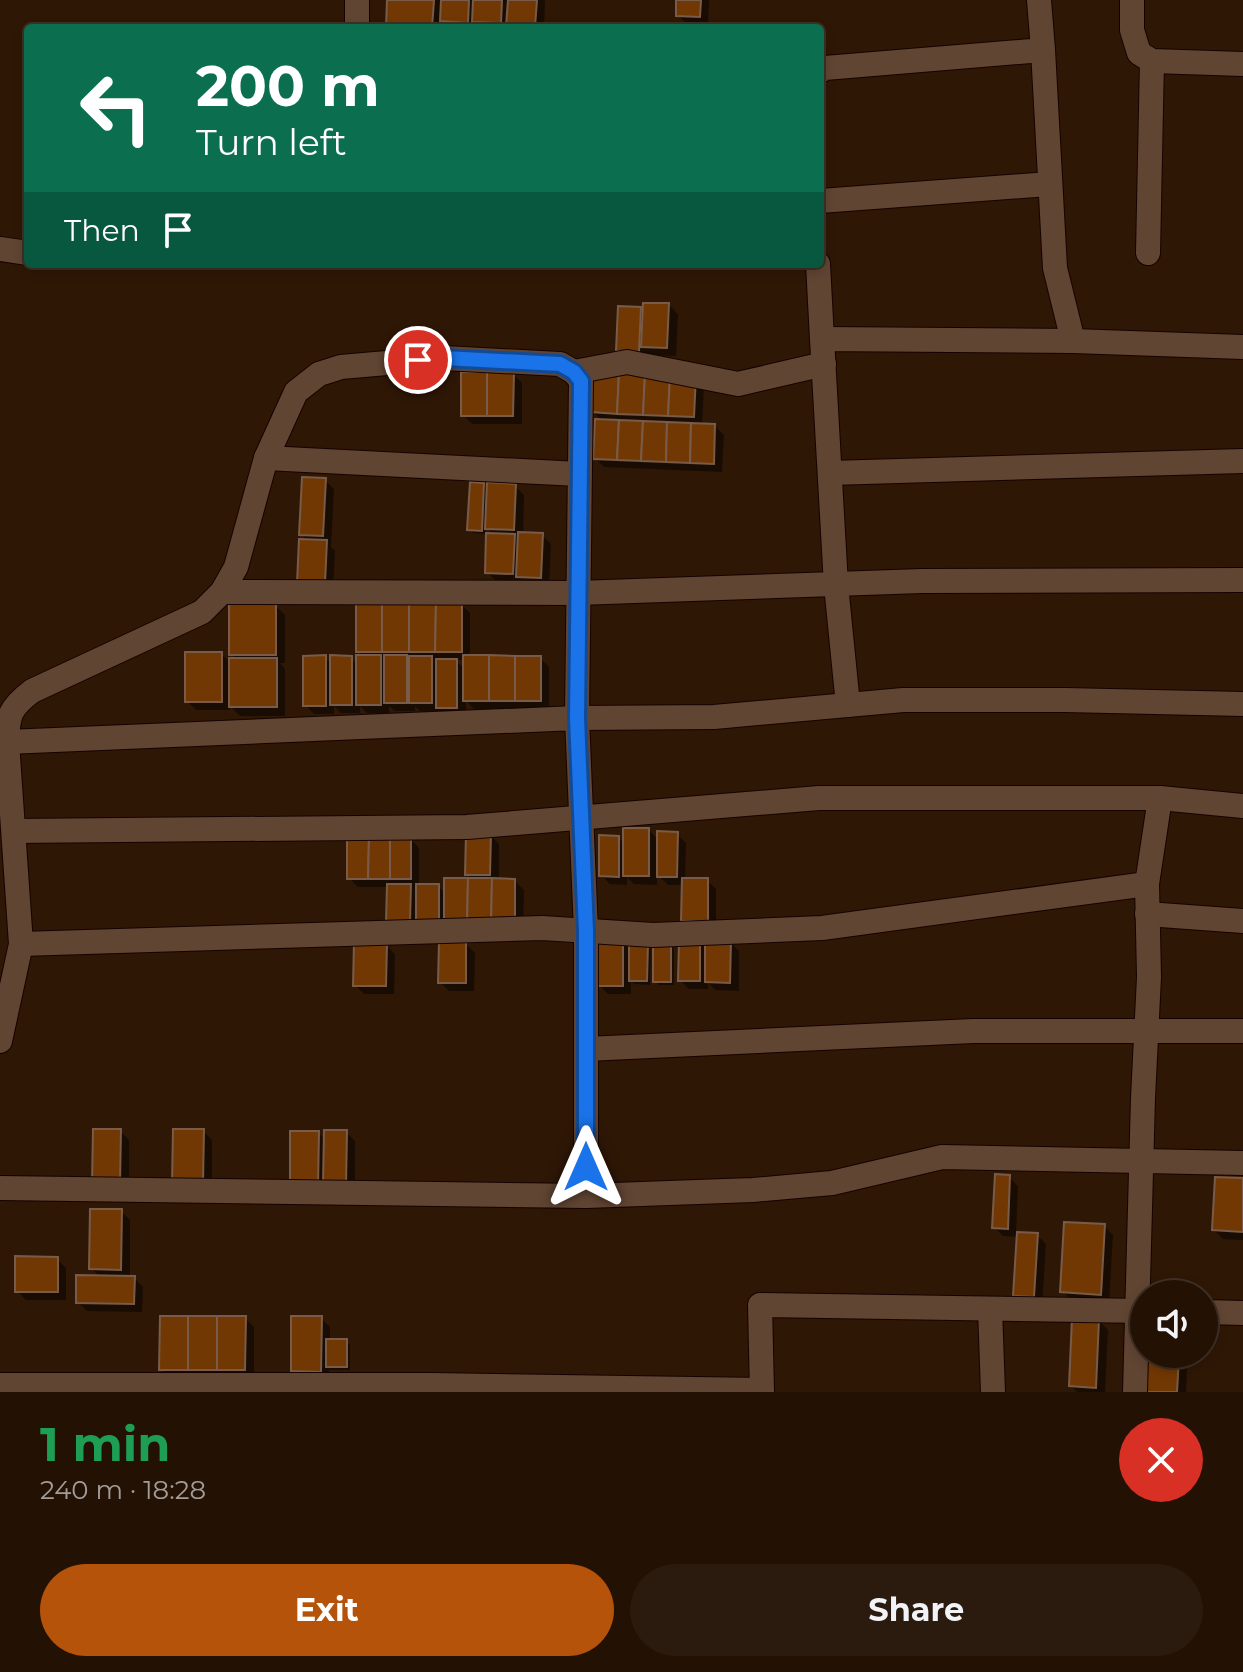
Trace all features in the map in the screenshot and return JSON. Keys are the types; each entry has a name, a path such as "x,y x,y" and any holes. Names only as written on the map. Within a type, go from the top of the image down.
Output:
{"street":[{"path":"357,0 357,24"},
{"path":"1039,0 1055,268 1073,341"},
{"path":"1132,0 1135,41 1139,53 1152,61 1243,64"},
{"path":"824,69 1043,50"},
{"path":"1148,253 1152,61"},
{"path":"824,201 1049,184"},
{"path":"0,249 24,252"},
{"path":"818,268 836,585 848,705"},
{"path":"822,339 1073,341 1243,347"},
{"path":"0,1041 21,944 14,831 3,742 8,715 17,702 32,691 202,612 222,592 236,567 266,458 296,392 319,374 341,367 444,358 560,364 574,372 581,381 577,718 586,931 586,1196"},
{"path":"574,372 627,362 738,384 824,364"},
{"path":"266,458 579,474"},
{"path":"830,473 1243,461"},
{"path":"222,592 577,593 922,581 1243,580"},
{"path":"3,742 577,718 714,717 903,700 1243,704"},
{"path":"14,831 467,827 819,798 1160,798 1243,806"},
{"path":"1140,1280 1141,1162 1149,977 1147,884 1160,798"},
{"path":"21,944 542,928 653,935 822,928 1147,884"},
{"path":"1147,914 1243,921"},
{"path":"586,1049 973,1031 1243,1031"},
{"path":"0,1188 586,1196 753,1190 832,1183 942,1157 1243,1163"},
{"path":"0,1385 432,1385 762,1391 760,1305 1130,1311"},
{"path":"990,1309 993,1392"},
{"path":"1218,1312 1243,1313"},
{"path":"1135,1392 1136,1368"}],"building":[{"path":"387,0 434,0 432,24 386,24"},
{"path":"441,0 469,0 468,23 440,21"},
{"path":"473,0 502,0 501,23 472,22"},
{"path":"508,0 537,0 535,24 506,24"},
{"path":"676,0 701,0 700,17 676,16"},
{"path":"643,303 669,303 667,348 641,347"},
{"path":"618,306 641,307 639,352 616,351"},
{"path":"593,371 619,372 617,414 591,412"},
{"path":"461,372 487,372 487,416 461,416"},
{"path":"487,372 514,372 513,416 487,416"},
{"path":"619,372 645,373 643,415 617,414"},
{"path":"645,373 670,375 668,416 643,415"},
{"path":"670,375 696,375 694,417 668,416"},
{"path":"595,419 619,420 617,460 593,459"},
{"path":"619,420 643,421 641,461 617,460"},
{"path":"643,421 667,422 666,462 641,461"},
{"path":"667,422 691,423 690,463 666,462"},
{"path":"691,423 715,424 714,464 690,463"},
{"path":"302,477 326,478 323,536 299,535"},
{"path":"470,482 484,483 482,531 467,530"},
{"path":"487,482 516,484 514,530 485,529"},
{"path":"518,532 543,533 541,578 516,577"},
{"path":"486,533 515,534 513,574 485,573"},
{"path":"299,539 327,540 325,584 297,583"},
{"path":"356,602 382,602 382,652 356,652"},
{"path":"382,602 409,602 409,652 382,652"},
{"path":"409,602 436,602 435,652 409,652"},
{"path":"436,602 462,602 462,652 435,652"},
{"path":"229,604 276,604 276,655 229,655"},
{"path":"185,652 222,652 222,702 185,702"},
{"path":"326,655 326,706 303,706 303,656"},
{"path":"330,655 352,656 352,705 330,705"},
{"path":"356,655 381,655 381,705 356,705"},
{"path":"384,655 407,655 407,703 384,703"},
{"path":"463,655 489,655 489,701 463,701"},
{"path":"489,655 515,656 515,701 489,701"},
{"path":"409,656 432,656 432,703 409,703"},
{"path":"515,656 541,656 541,701 515,701"},
{"path":"229,658 277,658 277,707 229,707"},
{"path":"436,659 457,659 457,708 436,708"},
{"path":"623,828 649,828 649,876 623,876"},
{"path":"657,831 678,832 677,877 657,877"},
{"path":"466,833 491,833 490,875 465,875"},
{"path":"599,835 619,836 619,877 599,876"},
{"path":"347,836 369,837 368,879 347,879"},
{"path":"369,837 390,837 390,879 368,879"},
{"path":"390,837 411,837 411,879 390,879"},
{"path":"444,878 468,878 467,925 444,924"},
{"path":"468,878 492,878 491,925 467,925"},
{"path":"492,878 515,879 515,925 491,925"},
{"path":"682,878 708,878 708,921 681,921"},
{"path":"387,884 411,884 410,923 386,923"},
{"path":"416,884 439,884 439,922 416,922"},
{"path":"598,940 623,940 623,986 597,986"},
{"path":"705,940 731,940 730,983 705,982"},
{"path":"679,941 700,941 700,981 678,981"},
{"path":"354,942 387,943 386,986 353,986"},
{"path":"439,942 466,942 466,983 438,983"},
{"path":"653,943 671,943 671,982 653,982"},
{"path":"629,944 648,944 647,981 629,981"},
{"path":"93,1129 121,1129 120,1184 92,1184"},
{"path":"173,1129 204,1129 203,1184 172,1184"},
{"path":"324,1130 347,1130 346,1186 323,1185"},
{"path":"290,1131 319,1131 318,1188 290,1187"},
{"path":"995,1174 1010,1175 1008,1229 992,1228"},
{"path":"1215,1177 1243,1178 1243,1232 1212,1230"},
{"path":"90,1209 122,1209 121,1270 89,1269"},
{"path":"1064,1222 1105,1224 1101,1295 1060,1292"},
{"path":"1017,1232 1038,1233 1034,1297 1013,1296"},
{"path":"15,1256 58,1257 58,1292 15,1292"},
{"path":"76,1275 135,1276 134,1304 76,1303"},
{"path":"160,1316 188,1316 188,1370 159,1370"},
{"path":"188,1316 217,1316 217,1370 188,1370"},
{"path":"217,1316 246,1316 245,1370 217,1370"},
{"path":"291,1316 322,1316 321,1372 291,1371"},
{"path":"1072,1318 1099,1319 1096,1388 1069,1386"},
{"path":"326,1339 347,1339 347,1367 326,1367"},
{"path":"1137,1368 1178,1368 1177,1392 1136,1392"}],"route":[{"path":"418,360 444,358 560,364 574,372 581,381 577,718 586,931 586,1167"}]}
